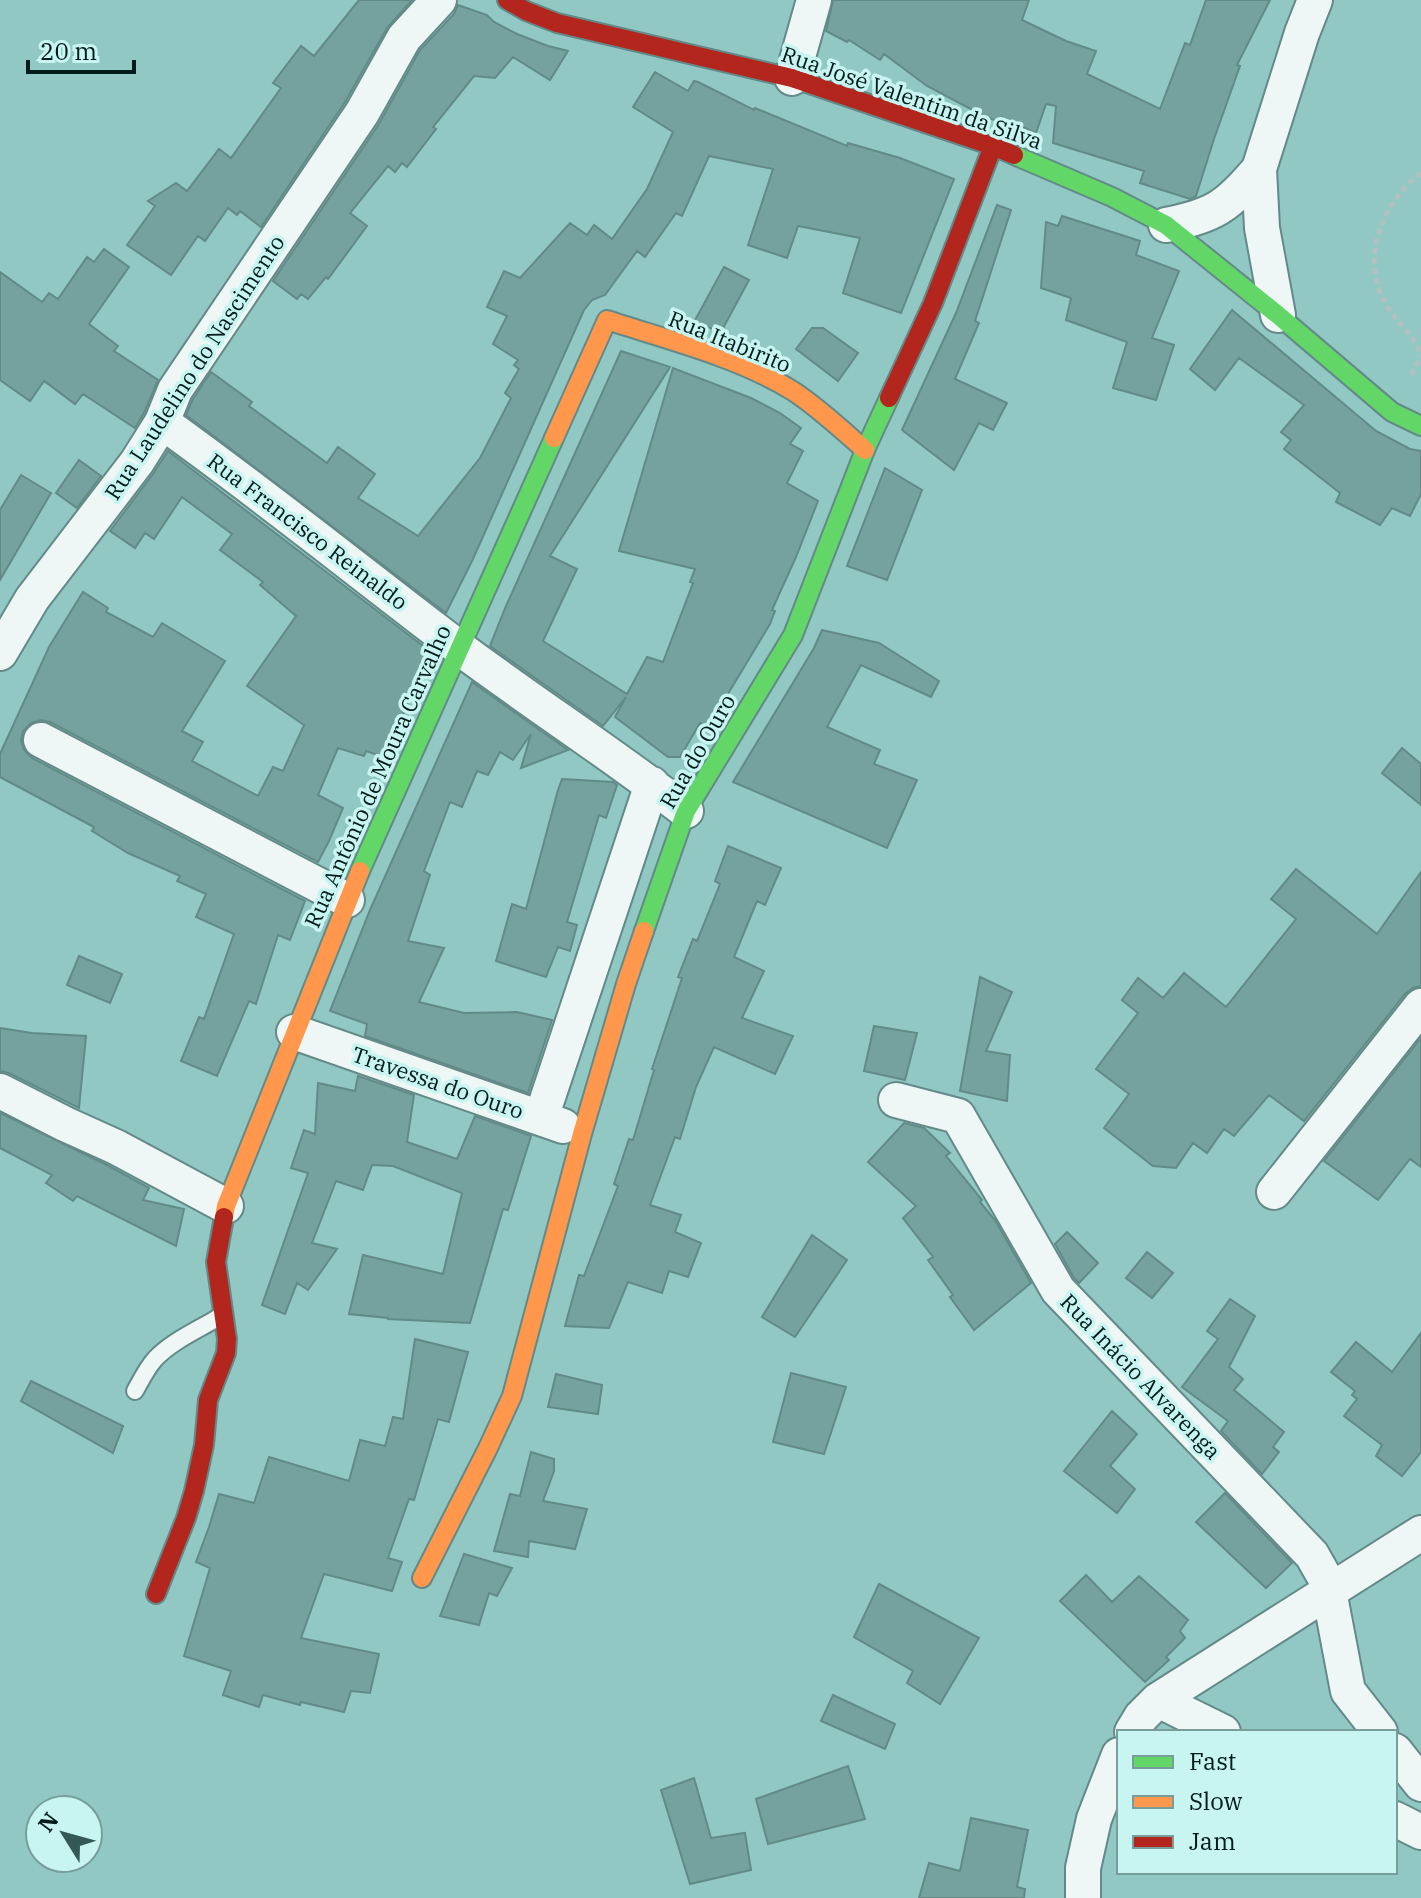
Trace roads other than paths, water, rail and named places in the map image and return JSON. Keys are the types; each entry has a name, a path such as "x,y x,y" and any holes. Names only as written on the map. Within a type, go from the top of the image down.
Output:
{"street":[{"name":"Rua Laudelino do Nascimento","path":"0,653 32,599 137,462 162,422 175,390 362,113 404,38 439,0"},
{"name":"Rua José Valentim da Silva","path":"507,0 557,23 792,78 993,146 1112,197 1166,225 1392,412 1421,426"},
{"path":"792,78 814,0"},
{"path":"1278,315 1262,228 1259,169 1315,0"},
{"name":"Rua do Ouro","path":"422,1578 512,1396 582,1134 626,984 686,811 793,635 865,450 933,303 993,146"},
{"path":"1166,225 1191,220 1218,209 1236,195 1259,169"},
{"name":"Rua Itabirito","path":"607,320 711,355 784,386 865,450"},
{"name":"Rua Antônio de Moura Carvalho","path":"156,1594 194,1491 204,1445 208,1400 226,1353 216,1262 226,1206 347,900 607,320"},
{"name":"Rua Francisco Reinaldo","path":"162,422 325,542 460,648 686,811"},
{"path":"41,740 347,900"},
{"path":"541,1118 652,784"},
{"path":"1274,1192 1421,1006"},
{"name":"Travessa do Ouro","path":"294,1032 582,1134"},
{"path":"0,1091 116,1147 226,1206"},
{"name":"Rua Inácio Alvarenga","path":"896,1100 958,1116 1058,1290 1299,1540 1320,1568 1329,1591 1348,1691 1378,1730"},
{"path":"1133,1730 1158,1700 1421,1533"},
{"path":"1158,1700 1219,1730"},
{"path":"1397,1754 1421,1784"},
{"path":"1083,1898 1083,1868 1094,1819 1117,1760"},
{"path":"1397,1820 1421,1832"}],"lane":[{"path":"135,1391 156,1358 224,1315"}]}
